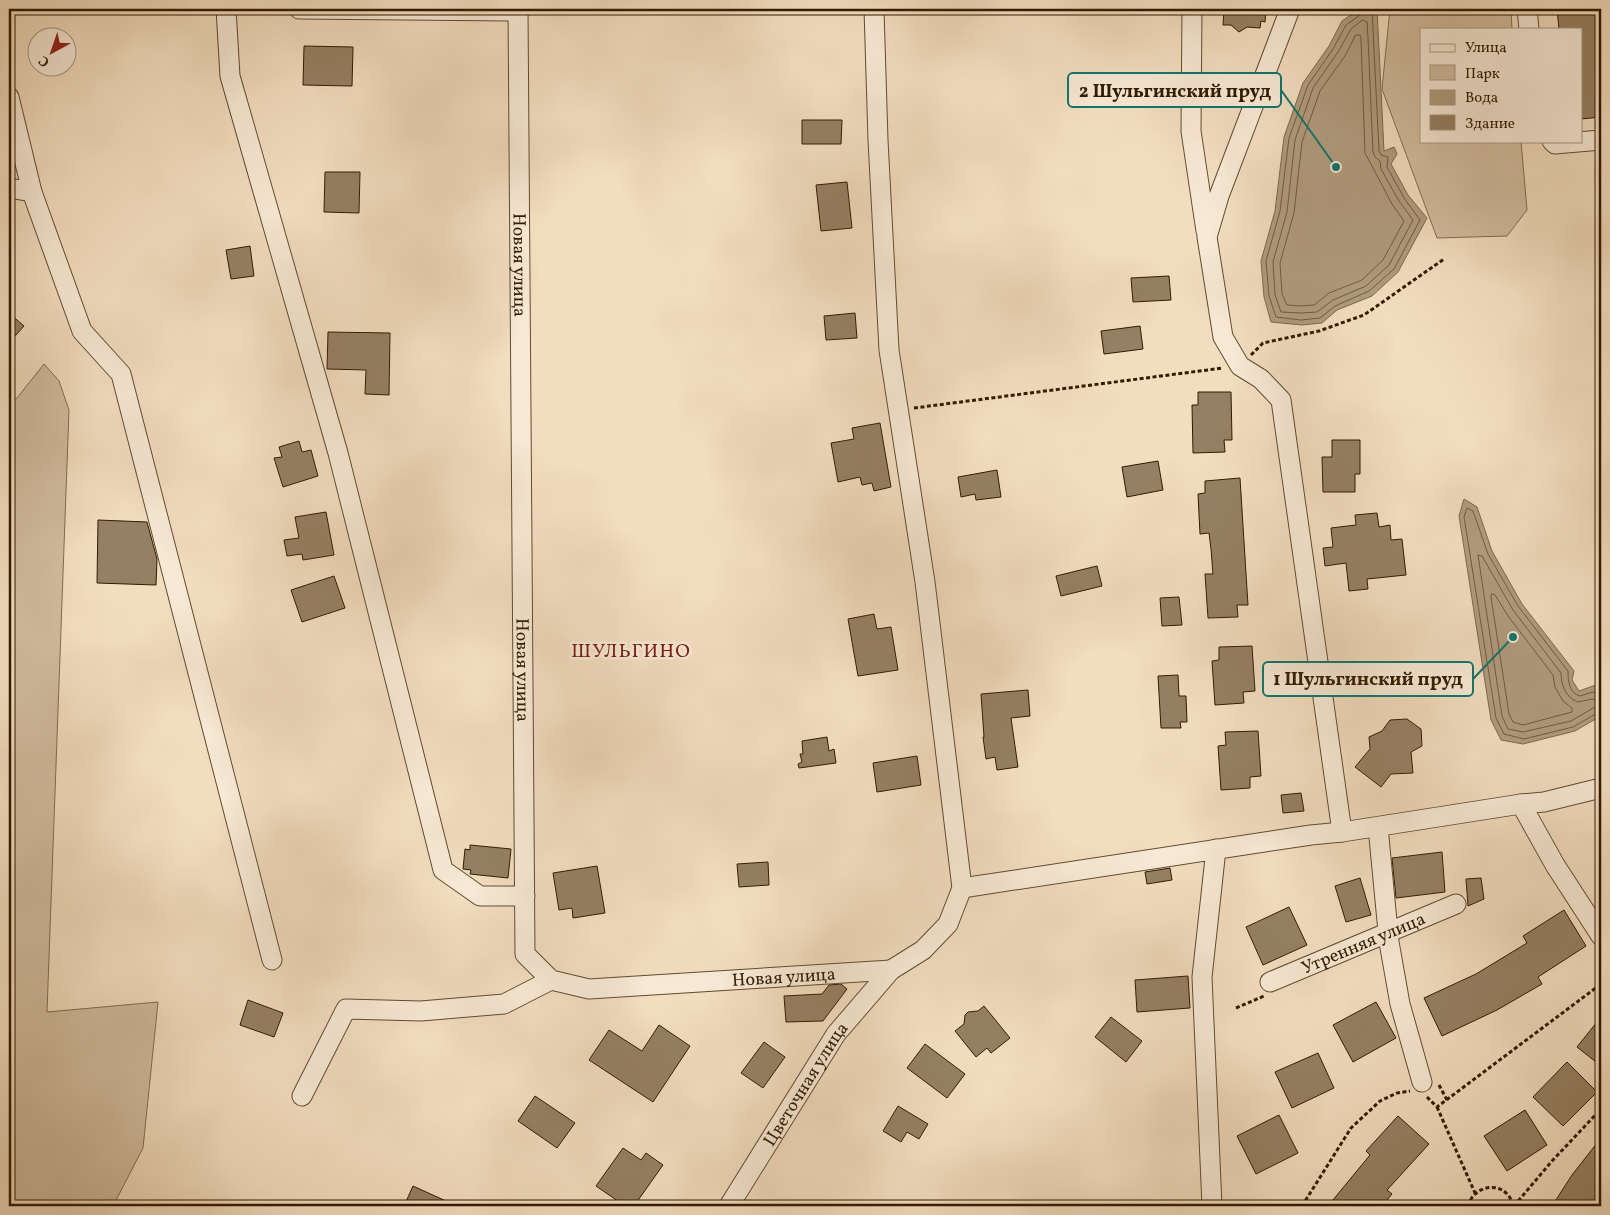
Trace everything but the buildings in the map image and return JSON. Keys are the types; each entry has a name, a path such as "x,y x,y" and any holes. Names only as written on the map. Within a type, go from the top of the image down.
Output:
{"street":[{"path":"226,9 230,76 338,454 443,870 480,896 525,896"},
{"path":"299,9 518,10"},
{"path":"874,9 878,140 889,350 925,582 962,888 948,924 923,950 891,970"},
{"path":"1192,9 1191,131 1223,337 1240,366 1260,379 1281,400 1342,832"},
{"path":"1206,237 1219,196 1290,9"},
{"path":"1527,9 1529,28"},
{"name":"Новая улица","path":"518,10 525,954 551,980 589,989 891,970"},
{"path":"9,97 32,192 82,331 121,374 272,960"},
{"path":"1582,142 1601,140"},
{"path":"1553,142 1555,144 1578,142"},
{"path":"9,188 32,192"},
{"path":"962,888 1544,802 1601,788"},
{"path":"1521,804 1555,865 1601,936"},
{"path":"1378,827 1388,933 1400,1004 1423,1086"},
{"path":"1212,1206 1202,977 1216,849"},
{"name":"Утренняя улица","path":"1270,988 1388,933 1456,904"},
{"name":"Цветочная улица","path":"737,1204 836,1034 891,970"},
{"path":"302,1096 346,1009 421,1011 504,1004 551,980"}],"path":[{"path":"898,410 1240,366 1263,343 1319,331 1364,315 1444,259"},
{"path":"1437,1107 1601,984"},
{"path":"1236,1008 1270,988"},
{"path":"1423,1086 1447,1100"},
{"path":"1423,1086 1427,1098 1437,1107 1475,1193"},
{"path":"1302,1206 1351,1128 1380,1101 1397,1093 1413,1091 1423,1086"},
{"path":"1468,1206 1475,1193 1486,1188 1498,1188 1508,1195 1514,1206 1552,1161 1601,1109"}],"green space":[{"path":"1390,9 1511,9 1512,28 1420,28 1420,142 1521,142 1527,210 1507,236 1437,238 1382,89"},
{"path":"44,364 59,381 69,410 47,1012 158,1002 143,1148 113,1206 9,1206 9,408"}],"water":[{"path":"1360,9 1377,9 1384,151 1394,147 1397,154 1391,164 1408,195 1427,218 1398,272 1372,296 1337,310 1322,323 1302,325 1271,322 1264,297 1261,261 1275,211 1284,137 1303,83 1329,46 1342,21"},
{"path":"1464,499 1477,507 1492,551 1522,604 1574,671 1572,680 1579,691 1596,685 1601,693 1601,712 1599,717 1575,731 1523,744 1501,740 1491,720 1459,516"}],"place":[{"name":"2 Шульгинский пруд","path":"1336,167"},
{"name":"1 Шульгинский пруд","path":"1513,637"}],"district":[{"name":"ШУЛЬГИНО","path":"631,650"}]}
